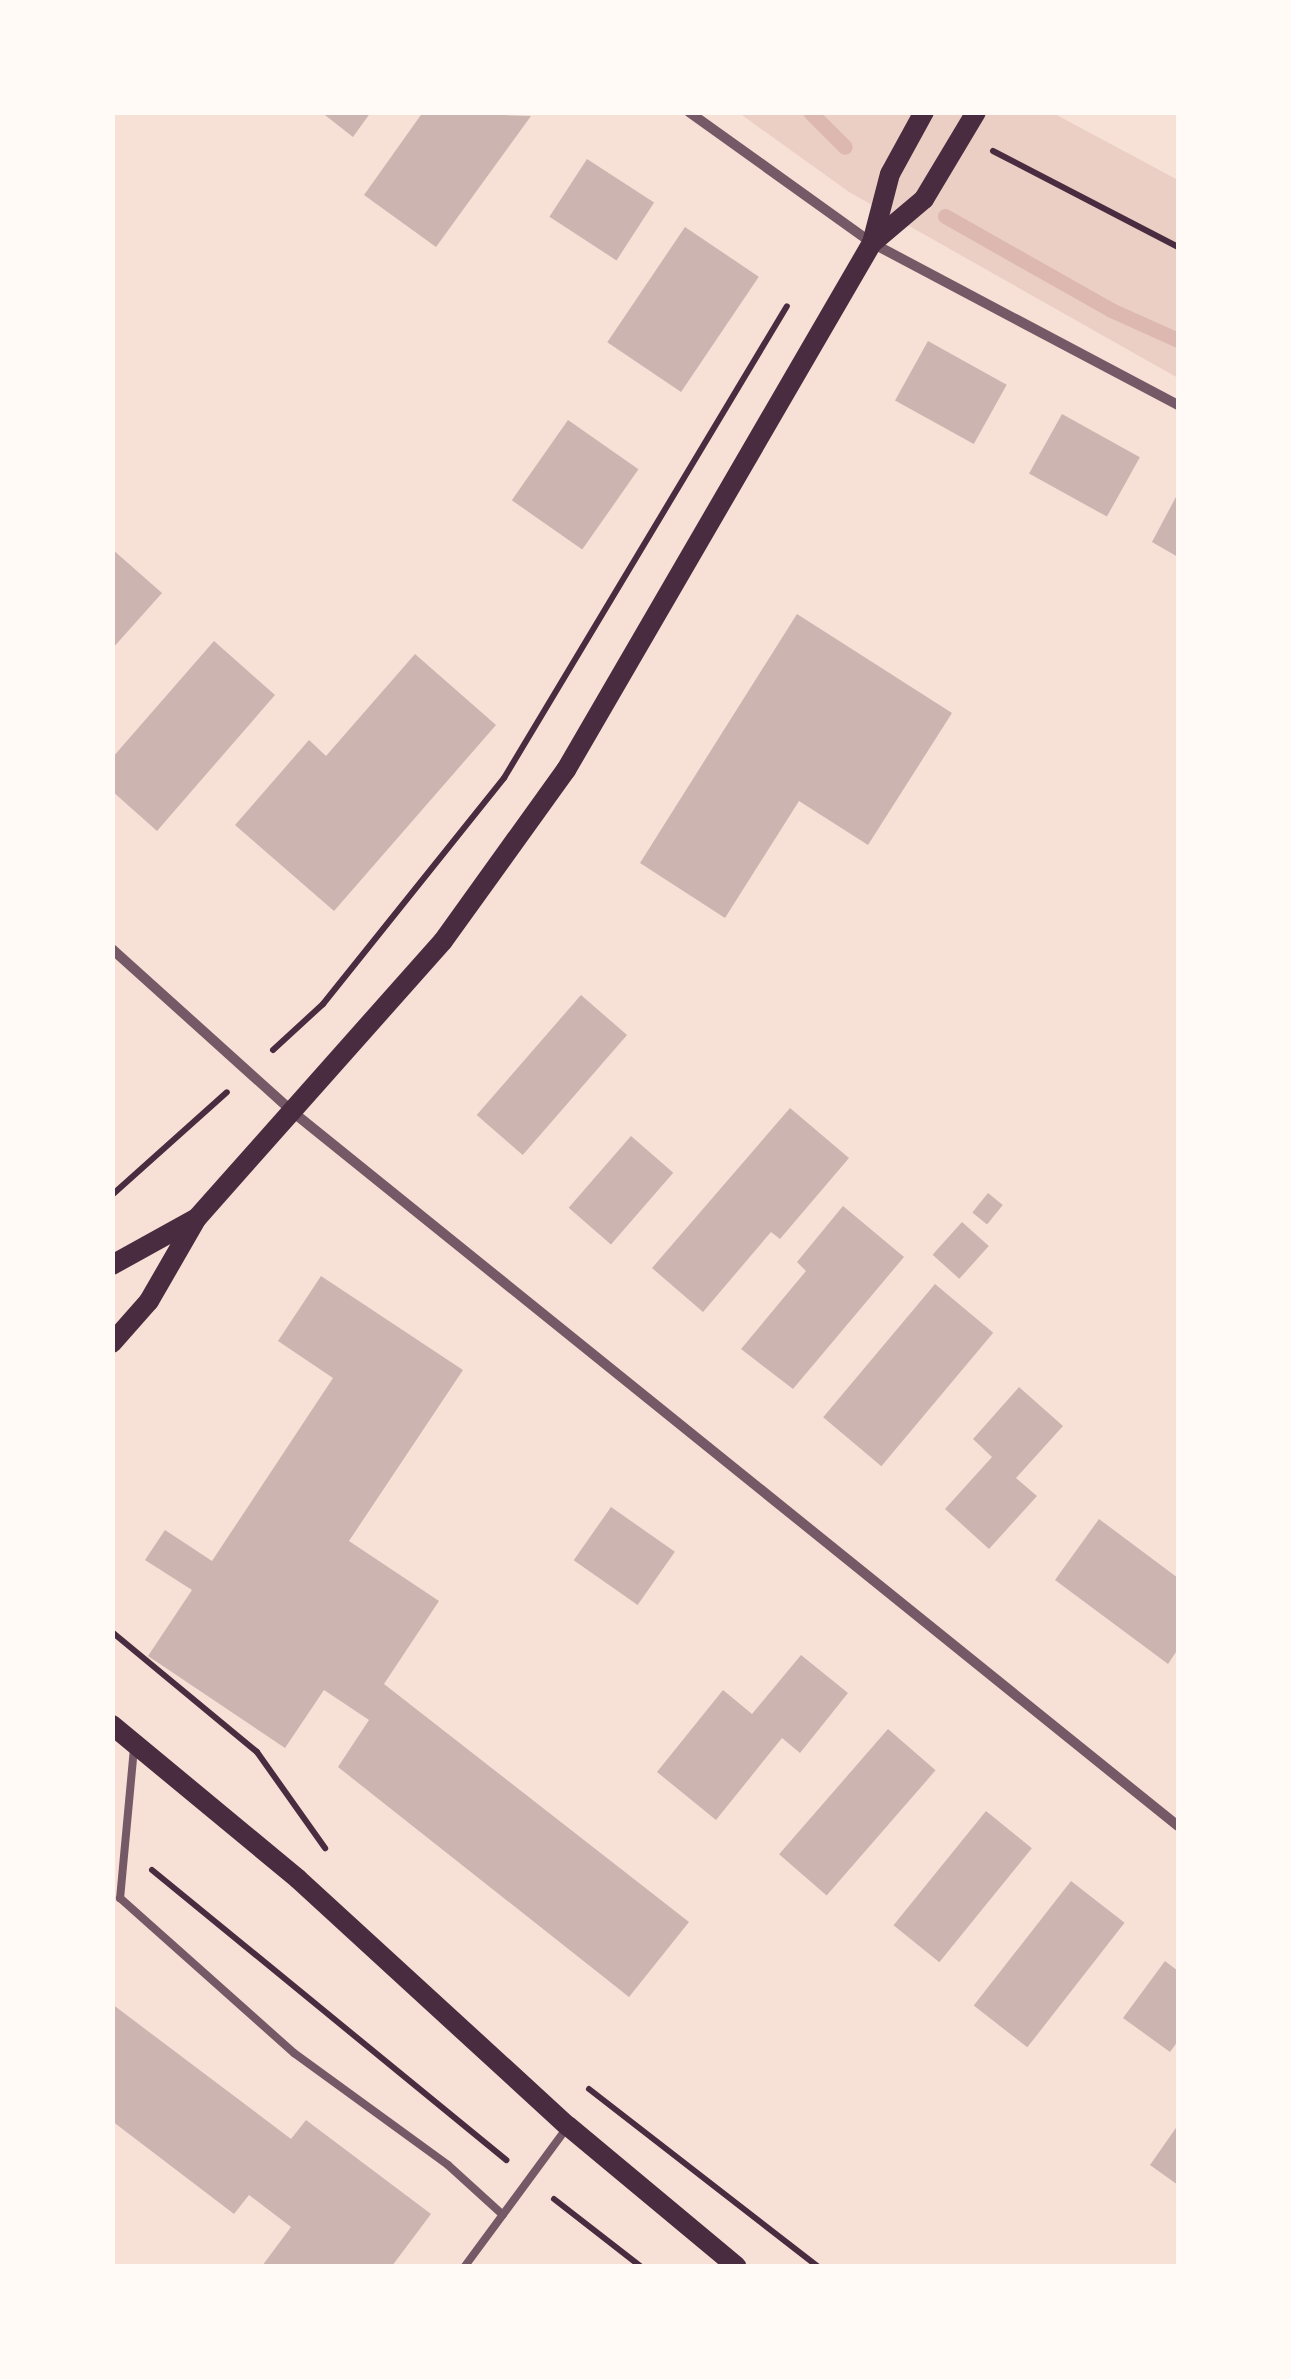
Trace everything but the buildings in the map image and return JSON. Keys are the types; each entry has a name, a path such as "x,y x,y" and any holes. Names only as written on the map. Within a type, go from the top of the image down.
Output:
{"main road":[{"path":"112,1343 149,1301 196,1218 294,1113 443,941 566,770 872,243 890,174 924,112"},
{"path":"872,243 924,199 976,112"},
{"path":"112,1264 196,1218"},
{"path":"112,1725 298,1879 568,2126 736,2266"}],"street":[{"path":"689,112 872,243 1178,405"},
{"path":"112,949 294,1113 1178,1826"}],"lane":[{"path":"134,1743 120,1898 294,2053 448,2166 503,2215"},
{"path":"465,2266 568,2126"}],"path":[{"path":"977,143 1178,247"},
{"path":"112,1194 323,1004 504,778 798,287"},
{"path":"112,1632 257,1752 334,1861"},
{"path":"126,1848 640,2266"},
{"path":"584,2084 817,2266"}],"shaded area":[{"path":"739,113 1053,113 1178,180 1178,378 849,192"}],"waterway":[{"path":"810,112 845,147"},
{"path":"945,216 1111,310 1178,340"}]}
